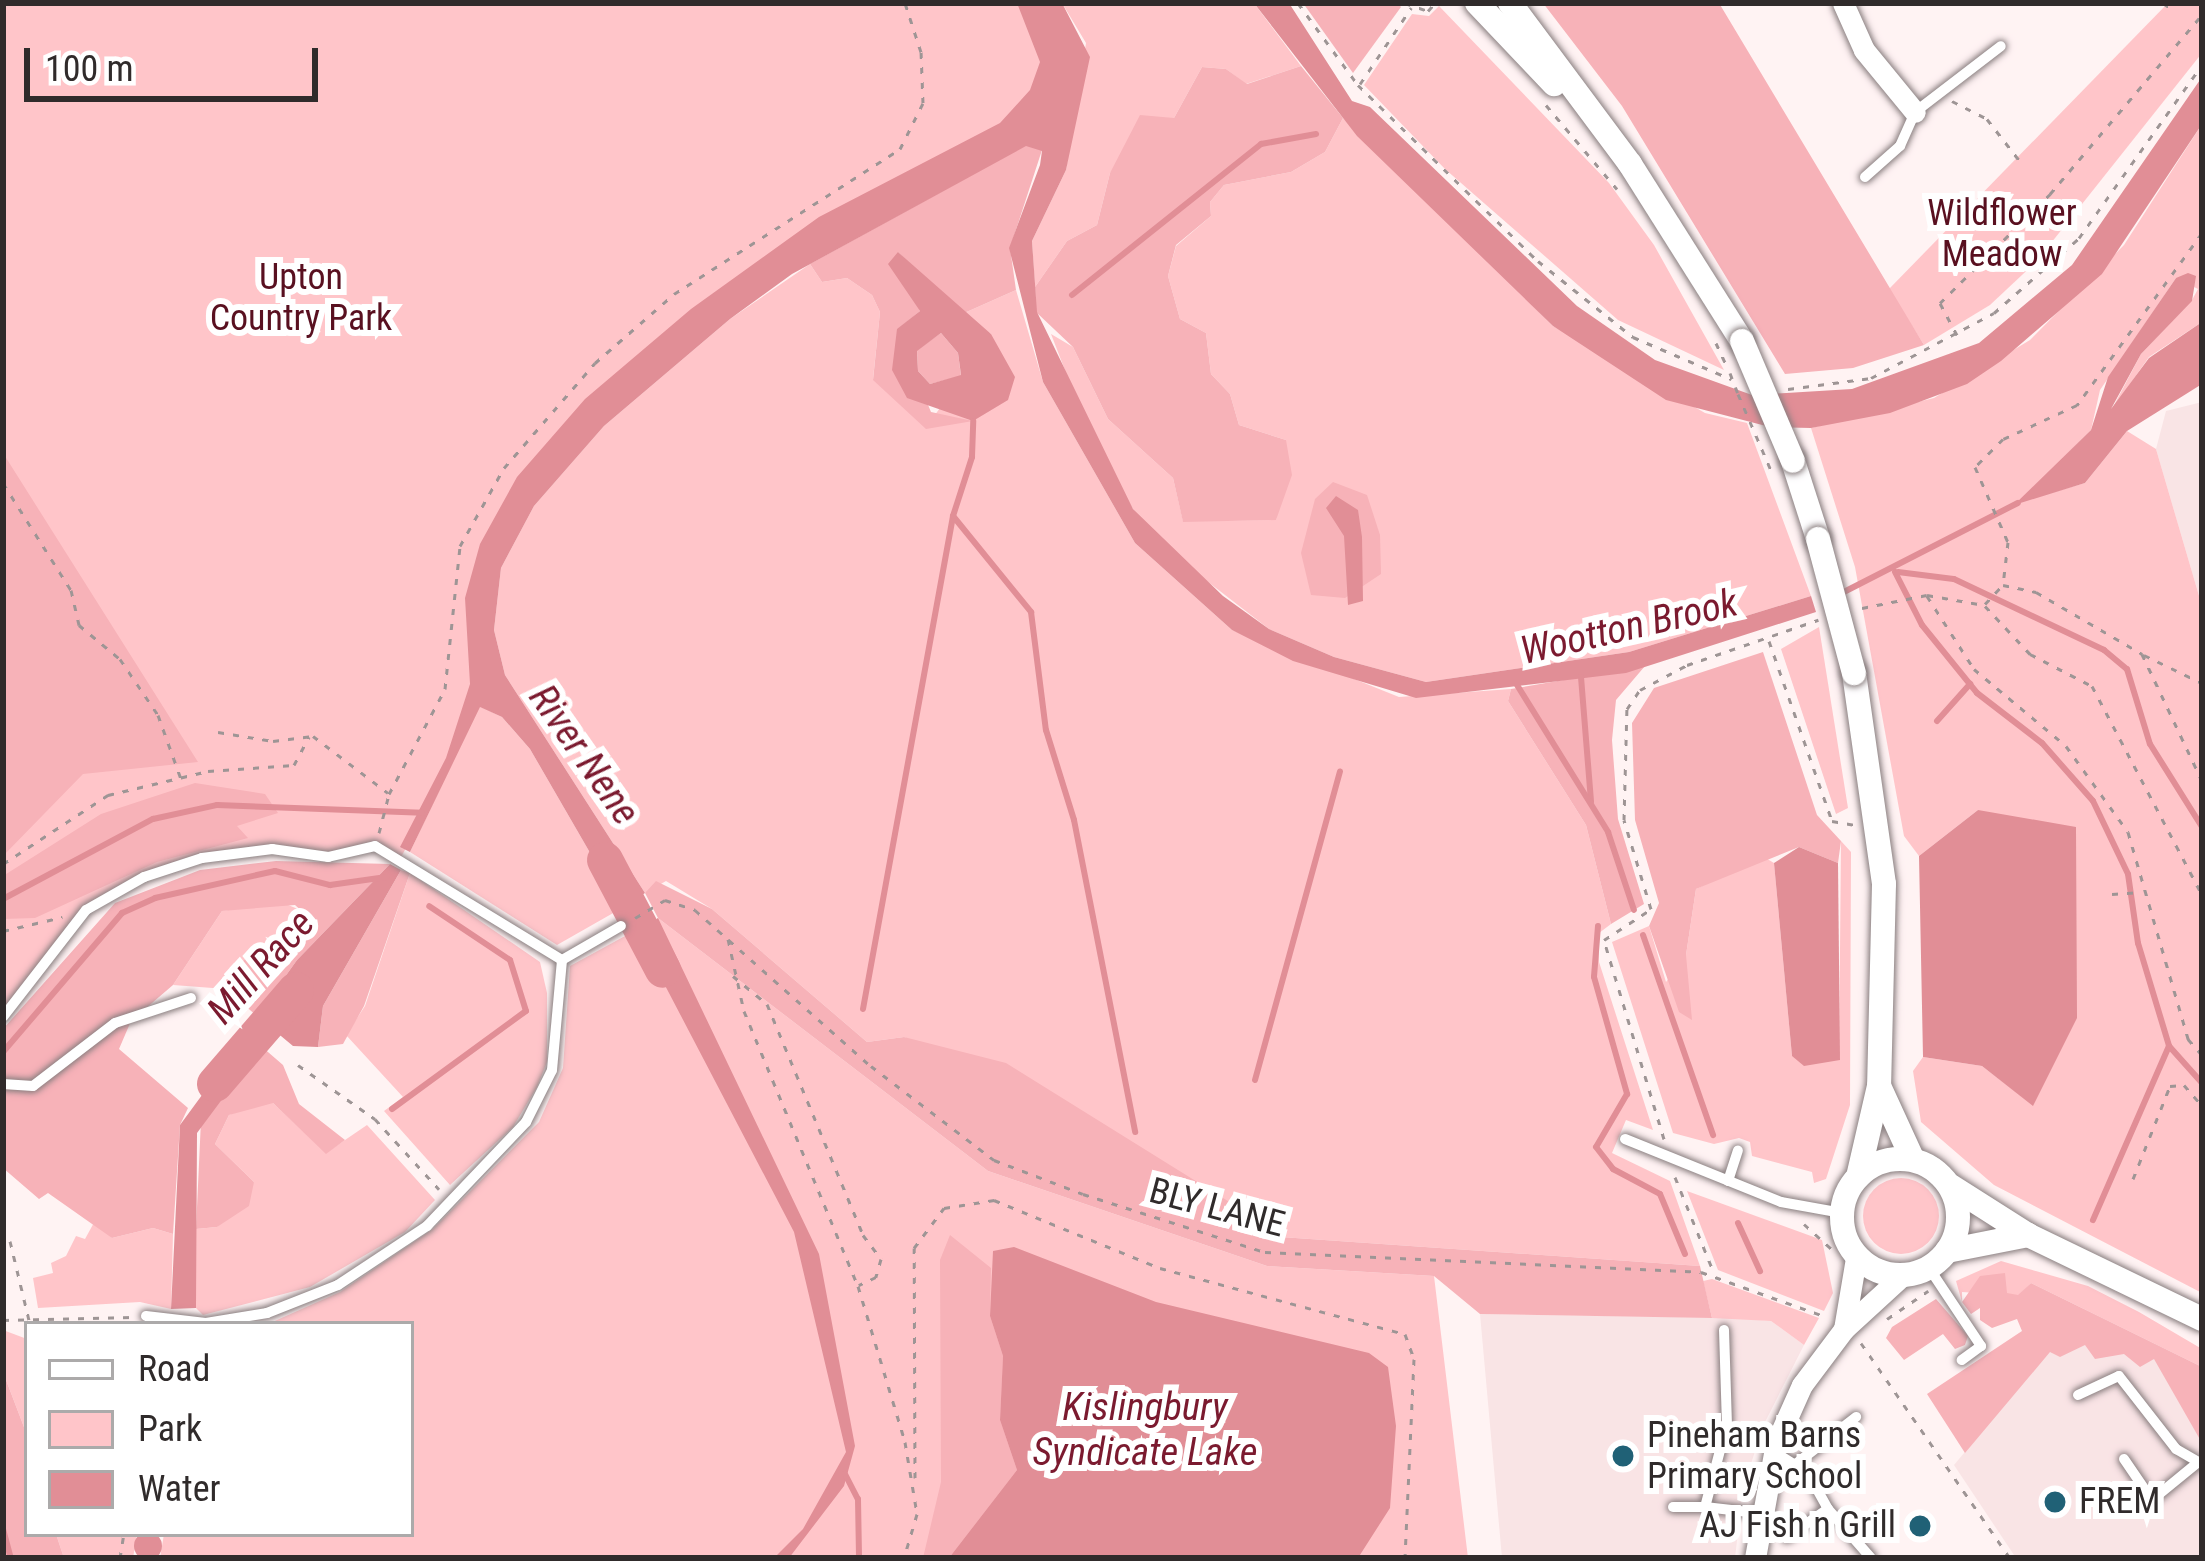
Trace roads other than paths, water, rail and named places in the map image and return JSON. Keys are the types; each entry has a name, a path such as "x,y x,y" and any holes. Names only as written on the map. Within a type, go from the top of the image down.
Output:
{"street":[{"path":"1477,3 1630,164"},
{"path":"1510,3 1630,164 1742,341 1793,461 1854,674 1884,884 1879,1086 1858,1177 1841,1214 1856,1258 1844,1329"},
{"path":"1844,3 1864,50 1915,112"},
{"path":"1879,1086 1913,1160"},
{"path":"1858,1177 1893,1159 1913,1160 2028,1235 2202,1319"},
{"path":"1755,1558 1758,1513 1774,1452 1802,1385 1844,1329 1927,1264 1958,1225 1950,1185"},
{"path":"1856,1258 1927,1264 2028,1235"}],"lane":[{"path":"1865,177 1900,146 1915,112 2002,46"},
{"path":"3,1017 86,910 144,877 202,858 272,849 342,856 375,846 423,868 562,960"},
{"path":"562,960 621,926"},
{"path":"217,1321 267,1312 338,1285 427,1226 526,1122 552,1070 562,960"},
{"path":"3,1084 33,1086 115,1023 190,998"},
{"path":"1625,1139 1728,1181 1841,1214"},
{"path":"1728,1181 1738,1151"},
{"path":"1927,1264 1981,1346 1962,1360"},
{"path":"146,1316 189,1321"},
{"path":"1705,1507 1727,1424 1724,1330"},
{"path":"2078,1395 2119,1376 2199,1464 2152,1500 2124,1459"},
{"path":"1797,1463 1856,1417"},
{"path":"1774,1452 1797,1463 1828,1509 1871,1558"},
{"path":"1673,1507 1758,1513"},
{"path":"1787,1537 1828,1509"}],"water":[{"path":"1017,3 1062,3 1090,57 1066,170 1032,241 1037,312 1133,509 1223,596 1269,629 1334,657 1426,682 1629,652 1811,596 1816,612 1626,673 1416,698 1293,661 1232,630 1135,543 1043,382 1009,248 1040,165 1042,151 1026,146 792,274 730,319 604,426 534,506 501,568 494,630 505,675 645,893 622,908 530,749 502,717 480,707 410,852 400,847 446,758 470,684 465,598 480,544 517,477 585,399 691,309 819,217 1000,123 1030,90 1040,62"},
{"path":"1254,3 1289,3 1352,101 1370,107 1577,306 1655,360 1752,395 1852,389 1979,343 2072,265 2202,77 2202,124 2102,274 2001,361 1967,384 1890,413 1811,428 1770,427 1666,400 1553,326 1357,136"},
{"path":"898,252 991,334 1015,377 1008,400 973,421 907,398 892,370 897,329 920,311 888,264","holes":["941,333 958,353 961,375 930,384 918,371 917,351"]},
{"path":"2188,273 2196,276 2192,301 2141,354 2111,409 2149,358 2202,322 2202,384 2127,431 2085,483 2014,505 2091,430 2108,377 2176,278"},
{"path":"1336,496 1358,510 1362,537 1363,601 1348,605 1344,536 1326,508"},
{"path":"1978,810 2076,827 2077,1018 2033,1106 1982,1066 1923,1057 1919,856"},
{"path":"1799,847 1838,863 1840,1060 1804,1066 1792,1056 1774,863"},
{"path":"390,864 401,870 323,1006 318,1047 293,1046 257,1016 297,960"},
{"path":"658,918 819,1254 855,1446 844,1486 789,1558 774,1558 803,1529 846,1452 794,1232 658,972 631,939"},
{"path":"241,1042 255,1055 197,1133 196,1308 171,1309 180,1125"},
{"name":"Kislingbury Syndicate Lake","path":"1014,1247 1156,1302 1369,1353 1388,1367 1396,1426 1390,1508 1358,1558 949,1558 1017,1470 1000,1420 1003,1356 990,1316 993,1251"},
{"path":"137,1537 161,1541 161,1551 153,1559 143,1559 135,1551"}],"waterway":[{"path":"1072,295 1261,144 1316,134"},
{"path":"863,1009 953,516 972,457 973,421"},
{"name":"Wootton Brook","path":"1838,595 2018,503"},
{"path":"953,516 1031,612 1046,730 1074,820 1135,1132"},
{"path":"1895,572 1922,625 1977,693 2042,743 2093,801 2128,874 2138,943 2169,1046 2093,1220"},
{"path":"1898,572 1954,579 2104,650 2127,669 2150,744 2202,827"},
{"path":"1581,677 1591,802"},
{"path":"1937,721 1970,684"},
{"path":"1517,685 1608,832 1634,910"},
{"path":"1255,1080 1340,772"},
{"path":"3,899 153,819 217,805 422,813"},
{"name":"River Nene","path":"605,860 663,970"},
{"path":"3,1052 122,913 155,898 275,871 330,885 386,877"},
{"path":"392,1109 526,1011 510,960 429,906"},
{"path":"1598,926 1594,977 1627,1094 1596,1147 1613,1169 1660,1194 1685,1254"},
{"path":"1643,935 1713,1135"},
{"name":"Mill Race","path":"215,1084 296,990"},
{"path":"2169,1046 2202,1083"},
{"path":"1738,1223 1760,1271"},
{"path":"845,1474 858,1499 859,1557"},
{"path":"3,1529 11,1558"}],"place":[{"name":"Pineham Barns Primary School","path":"1623,1456"},
{"name":"FREM","path":"2055,1502"},
{"name":"AJ Fish n Grill","path":"1920,1526"}],"park label":[{"name":"Wildflower Meadow","path":"2002,234"},
{"name":"Upton Country Park","path":"301,298"}]}
